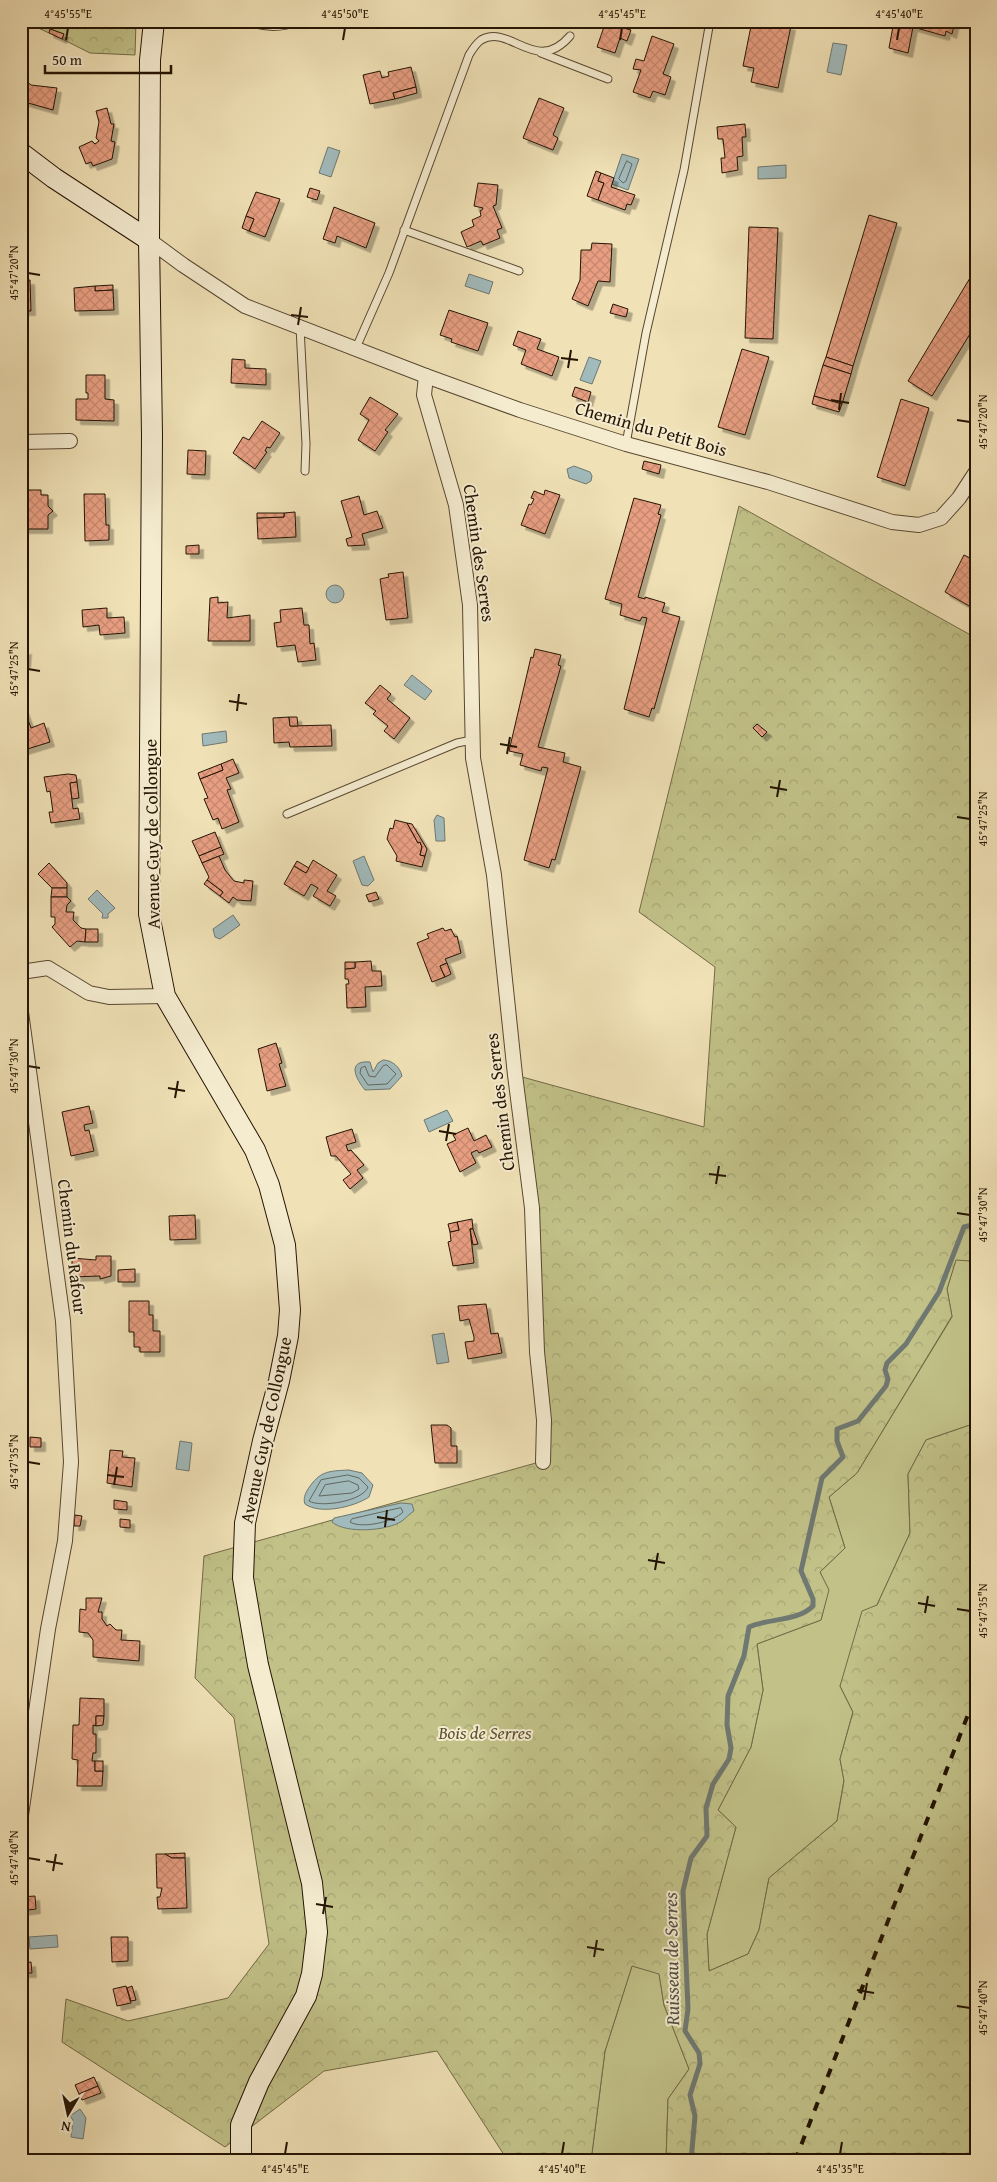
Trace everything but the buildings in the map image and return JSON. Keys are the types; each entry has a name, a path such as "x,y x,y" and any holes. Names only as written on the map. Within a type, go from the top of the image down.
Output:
{"main road":[{"name":"Avenue Guy de Collongue","path":"154,21 150,60 149,240 141,272 139,305 141,356 152,435 149,914 165,996 255,1150 279,1218 289,1279 290,1310 288,1336 280,1380 246,1516 243,1578 258,1665 312,1883 316,1907 316,1940 312,1974 306,1996 259,2082 241,2126 240,2161"},
{"path":"21,153 54,178 149,240"}],"street":[{"name":"Chemin du Petit Bois","path":"149,240 245,306 426,376 520,410 626,444 768,482 874,517 907,525 930,524 941,518 959,498 976,472"},
{"name":"Chemin des Serres","path":"426,376 425,402 437,434 456,505 470,605 472,740 475,776 494,875 515,1075 531,1193 537,1352 544,1420 543,1462"},
{"path":"21,442 70,441"},
{"path":"21,972 48,968 89,993 109,997 165,996"},
{"name":"Chemin du Rafour","path":"21,1012 63,1321 71,1462 64,1541 48,1629 21,1814"}],"lane":[{"path":"246,21 261,26 278,27 298,21"},
{"path":"626,444 646,333 684,170 710,21"},
{"path":"533,50 547,51 556,49 570,36"},
{"path":"356,348 389,273 469,55 481,40 498,37 608,78"},
{"path":"404,230 519,271"},
{"path":"300,327 306,444 305,471"},
{"path":"287,814 458,743 472,740"}],"green space":[{"path":"36,21 136,21 135,55 90,53 62,39 64,34 51,29 49,33 36,27"},
{"name":"Bois de Serres","path":"739,506 976,638 976,1253 971,1261 956,1260 947,1289 952,1316 857,1473 829,1497 845,1548 820,1572 829,1590 821,1620 757,1644 763,1690 751,1747 718,1810 736,1827 707,1934 709,1971 748,1954 759,1930 769,1878 837,1821 844,1781 840,1759 853,1712 840,1686 862,1611 877,1605 910,1533 908,1474 926,1440 976,1423 976,2161 666,2161 668,2099 689,2069 664,2005 659,1974 632,1966 605,2051 591,2161 508,2161 437,2051 324,2071 225,2147 62,2042 66,1999 128,2021 228,1998 269,1944 234,1718 195,1678 204,1556 543,1461 544,1440 515,1075 704,1127 715,967 639,912"},
{"path":"976,1253 976,1423 926,1440 908,1474 910,1533 840,1686 853,1712 840,1759 844,1780 837,1821 769,1878 759,1930 748,1954 709,1971 707,1934 736,1827 718,1810 751,1747 763,1690 757,1644 821,1620 828,1590 820,1572 845,1548 829,1497 857,1473 952,1317 947,1289 956,1259 971,1261"},
{"path":"632,1966 659,1973 664,2005 689,2069 668,2099 666,2161 591,2161 605,2051"}],"water":[{"path":"833,43 847,45 841,75 827,72"},
{"path":"328,147 340,151 331,177 319,173"},
{"path":"622,154 639,159 628,190 612,184"},
{"path":"786,165 786,178 758,179 758,167"},
{"path":"469,274 493,282 489,294 465,286"},
{"path":"589,357 601,361 592,384 580,380"},
{"path":"574,466 590,472 592,476 591,481 586,484 569,478 567,469"},
{"path":"335,585 341,588 344,594 341,600 335,603 329,600 326,594 329,588"},
{"path":"412,675 432,691 425,700 404,685"},
{"path":"226,731 227,742 203,746 202,734"},
{"path":"437,815 444,818 445,841 436,841 434,820"},
{"path":"364,856 374,880 368,886 362,885 353,861"},
{"path":"97,890 115,908 108,914 108,918 102,918 103,914 88,899"},
{"path":"233,915 240,925 220,939 215,937 213,929"},
{"path":"383,1060 395,1065 402,1076 390,1089 365,1090 356,1076 355,1067 363,1062 370,1062 373,1072 378,1063"},
{"path":"447,1110 453,1121 429,1132 424,1120"},
{"path":"444,1333 449,1362 437,1364 432,1335"},
{"path":"180,1441 192,1443 189,1471 176,1469"},
{"path":"349,1470 362,1473 373,1485 369,1497 346,1507 328,1509 319,1509 305,1504 304,1498 306,1493 312,1483 321,1475"},
{"path":"401,1503 412,1504 414,1511 402,1521 387,1527 356,1530 338,1526 332,1522 334,1518"},
{"path":"57,1935 58,1947 30,1949 29,1937"},
{"path":"80,2109 86,2118 83,2139 71,2137 73,2120 70,2116"}],"waterway":[{"name":"Ruisseau de Serres","path":"691,2161 695,2116 690,2095 700,2064 699,2053 685,2031 688,2009 683,1891 691,1858 707,1836 706,1808 713,1784 729,1759 731,1748 727,1725 728,1696 744,1656 749,1627 799,1615 813,1606 813,1599 801,1571 822,1478 843,1457 837,1441 837,1429 858,1421 886,1386 888,1379 885,1370 887,1363 906,1344 939,1292 964,1227 976,1224"}],"railway":[{"path":"795,2161 976,1694"}]}
